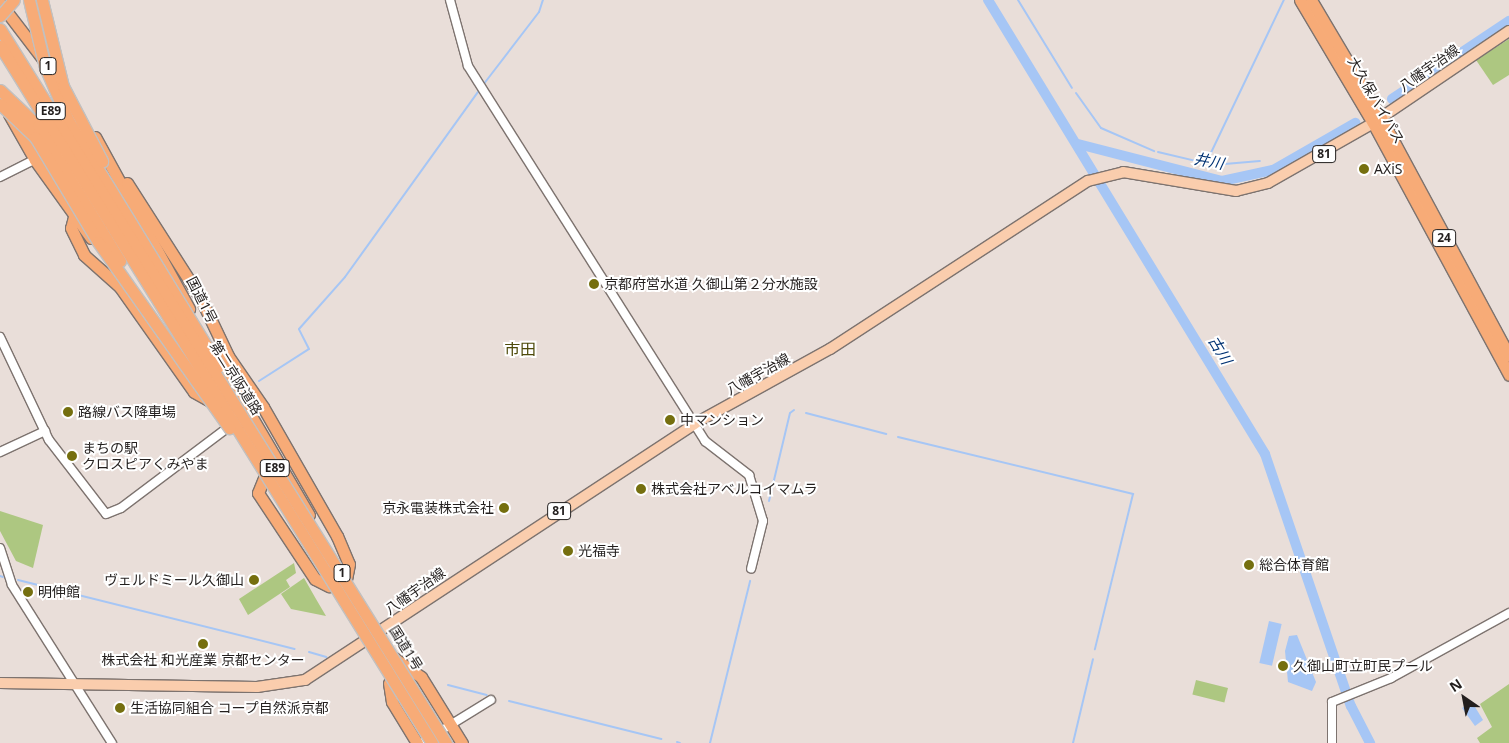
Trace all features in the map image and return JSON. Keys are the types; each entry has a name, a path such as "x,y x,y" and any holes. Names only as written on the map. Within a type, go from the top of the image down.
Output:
{"highway":[{"path":"0,16 14,0"},
{"path":"28,0 45,67 68,120 195,323"},
{"path":"42,0 50,48 75,116 327,550"},
{"name":"大久保バイパス","path":"1300,0 1377,120 1509,375"},
{"name":"大久保バイパス","path":"1311,0 1509,356"},
{"name":"国道1号","path":"0,4 92,132 346,580 447,743"},
{"name":"第二京阪道路","path":"0,29 447,743"},
{"name":"第二京阪道路","path":"0,46 277,493 424,743"},
{"path":"0,90 22,106 46,137 178,356"},
{"name":"1","path":"0,94 35,160 74,217 154,318 264,478 424,743"},
{"path":"0,104 35,137 98,242 277,493"},
{"path":"106,156 145,206 200,297 228,356 263,406 336,536 349,564 346,580"},
{"path":"74,217 71,228 84,255 120,287 194,392 214,403"},
{"path":"394,658 421,677 462,743"}],"main road":[{"name":"八幡宇治線","path":"0,683 286,686 305,680 694,424 830,349 1078,187 1111,173 1131,172 1236,191 1284,176 1377,120 1509,31"}],"street":[{"path":"450,0 468,66 705,441 749,475 756,490 763,521 751,570"},
{"path":"0,177 92,132"},
{"path":"0,337 45,431 82,489 109,514 250,412"},
{"path":"0,452 45,431"},
{"path":"0,548 12,585 112,743"},
{"path":"0,569 9,571"},
{"path":"1332,743 1329,708 1335,700 1370,687 1509,613"},
{"path":"424,743 490,700"}],"green space":[{"path":"1509,39 1509,75 1493,85 1476,60"},
{"path":"0,511 43,525 33,568 16,561 0,531"},
{"path":"294,563 296,573 286,580 290,587 248,615 239,599"},
{"path":"304,578 326,616 291,609 281,594"},
{"path":"1196,680 1228,688 1224,703 1192,695"},
{"path":"1509,684 1509,743 1480,743 1477,738 1492,727 1480,704"}],"water":[{"path":"1269,621 1282,624 1272,666 1259,663"},
{"path":"1297,635 1316,682 1312,691 1288,682 1285,651 1289,636"},
{"path":"1472,702 1483,720 1475,726 1462,708"}],"waterway":[{"path":"483,85 539,12 543,0"},
{"name":"古川","path":"988,0 1265,454 1351,706 1370,743"},
{"path":"1018,0 1072,88"},
{"path":"1208,159 1284,0"},
{"name":"井川","path":"1392,99 1509,21"},
{"path":"259,381 309,349 299,329 345,277 480,89"},
{"path":"1076,93 1101,128 1154,151"},
{"name":"井川","path":"1078,144 1222,181 1273,170 1355,123"},
{"path":"1158,152 1213,165 1260,161"},
{"path":"769,501 790,413 794,410"},
{"path":"806,413 886,434"},
{"path":"898,437 1133,494 1095,649"},
{"path":"18,580 295,649"},
{"path":"710,743 750,581"},
{"path":"309,652 326,657"},
{"path":"1073,743 1093,659"},
{"path":"448,685 487,695"},
{"path":"509,701 661,739"}],"place":[{"name":"AXiS","path":"1364,169"},
{"name":"京都府営水道 久御山第２分水施設","path":"594,284"},
{"name":"路線バス降車場","path":"68,412"},
{"name":"中マンション","path":"670,420"},
{"name":"まちの駅 クロスピアくみやま","path":"72,456"},
{"name":"株式会社アベルコイマムラ","path":"641,489"},
{"name":"京永電装株式会社","path":"504,508"},
{"name":"光福寺","path":"568,551"},
{"name":"総合体育館","path":"1249,565"},
{"name":"ヴェルドミール久御山","path":"254,580"},
{"name":"明伸館","path":"28,592"},
{"name":"株式会社 和光産業 京都センター","path":"203,644"},
{"name":"久御山町立町民プール","path":"1283,666"},
{"name":"生活協同組合 コープ自然派京都","path":"120,708"}],"district":[{"name":"市田","path":"520,349"}]}
